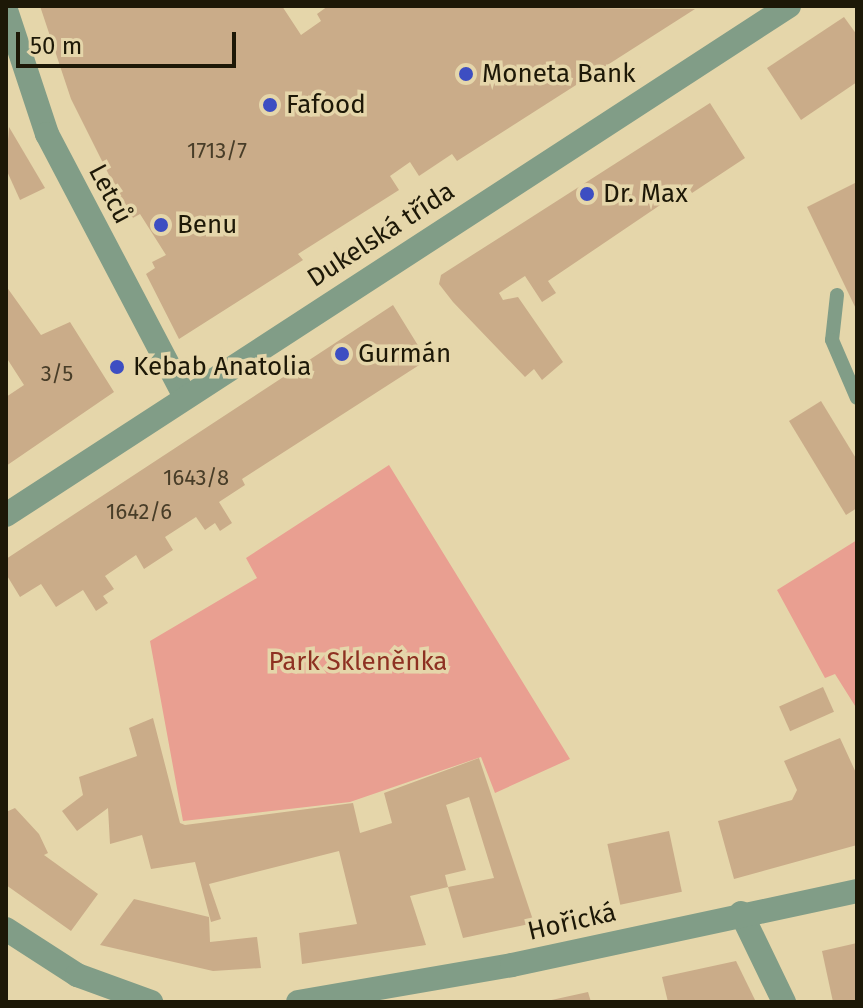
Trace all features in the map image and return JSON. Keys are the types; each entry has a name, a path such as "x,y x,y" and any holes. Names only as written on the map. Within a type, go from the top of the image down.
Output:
{"street":[{"name":"Dukelská třída","path":"6,515 184,395 789,6"},
{"name":"Letců","path":"6,10 47,134 184,395"},
{"name":"Hořická","path":"298,1002 512,965 741,913 857,891"},
{"path":"741,913 784,1002"},
{"path":"6,929 77,975 151,1002"}],"lane":[{"path":"837,295 832,340 857,398"}],"green space":[{"name":"Park Skleněnka","path":"389,465 570,759 495,793 481,757 350,802 183,821 150,641 257,578 246,558"},
{"path":"857,540 857,709 835,674 825,678 777,590"}],"building":[{"path":"40,6 282,6 301,35 321,21 317,14 328,6 695,9 457,161 452,154 419,176 410,162 390,176 399,190 298,254 303,260 179,339 146,274 155,268 152,262 166,255 140,214 131,219 71,99"},
{"path":"844,17 857,35 857,82 801,120 767,68"},
{"path":"710,103 745,158 692,193 689,188 675,195 548,281 556,293 542,302 525,276 499,293 503,300 518,297 563,362 542,380 534,369 525,377 453,302 439,284 441,275"},
{"path":"9,127 45,188 20,200 6,169"},
{"path":"857,182 857,311 807,207"},
{"path":"6,286 41,335 70,322 114,392 6,466 6,397 24,385 6,357"},
{"path":"393,305 427,360 242,479 245,485 219,502 232,523 220,531 215,523 205,530 196,517 165,537 173,550 144,569 136,555 105,576 114,589 103,596 108,603 96,611 83,590 56,607 41,584 20,597 6,574 6,559"},
{"path":"821,401 857,460 857,508 846,515 789,421"},
{"path":"823,687 834,712 790,731 779,707"},
{"path":"153,718 180,823 185,825 353,803 360,833 392,823 384,793 479,758 534,923 463,938 448,887 410,896 426,945 302,964 299,933 357,924 339,851 209,884 221,919 211,922 195,862 151,869 142,835 110,844 108,808 77,831 62,811 83,795 79,777 137,756 129,728","holes":["469,797 494,878 448,887 445,875 466,870 446,805"]},
{"path":"840,738 857,775 857,845 734,879 718,821 792,800 797,790 784,761"},
{"path":"15,808 39,834 48,853 44,855 98,894 71,931 6,885 6,812"},
{"path":"669,831 682,892 620,905 607,844"},
{"path":"134,899 209,917 210,942 257,937 261,968 213,971 100,945"},
{"path":"857,943 857,1002 833,1002 822,951"},
{"path":"736,961 756,1002 668,1002 662,977"},
{"path":"588,992 591,1002 547,1002 547,1001"}],"place":[{"name":"Moneta Bank","path":"466,74"},
{"name":"Fafood","path":"270,105"},
{"name":"Dr. Max","path":"587,194"},
{"name":"Benu","path":"161,225"},
{"name":"Gurmán","path":"342,354"},
{"name":"Kebab Anatolia","path":"117,367"}]}
